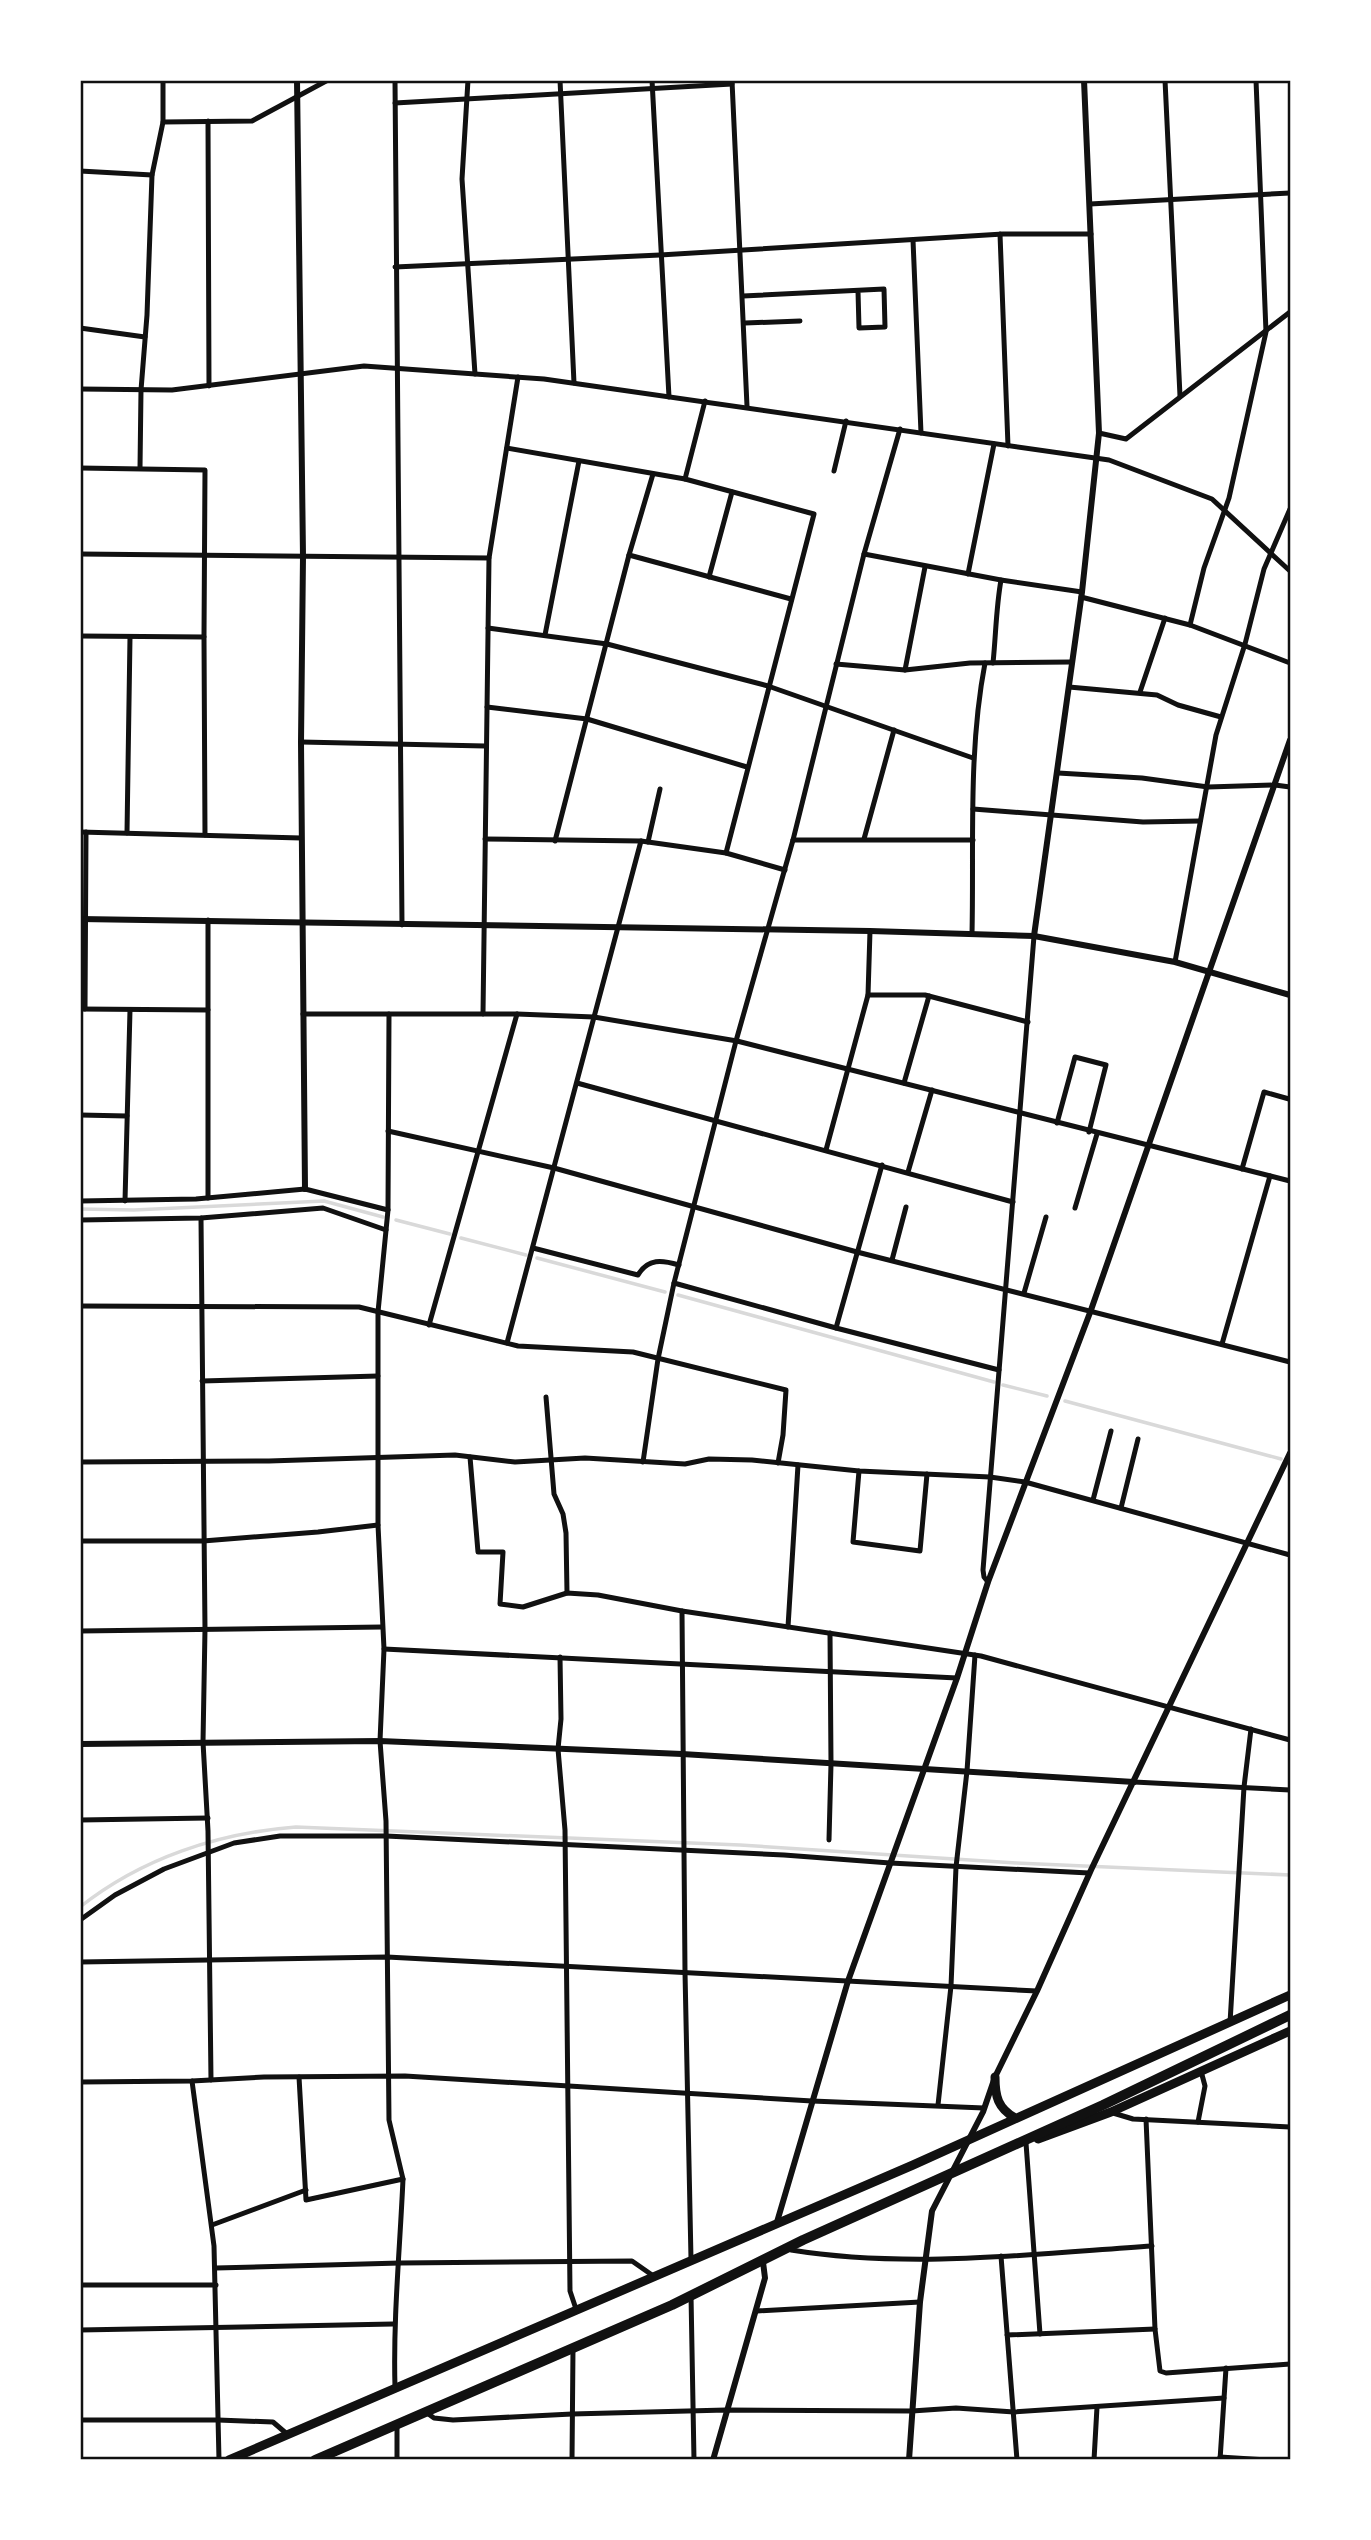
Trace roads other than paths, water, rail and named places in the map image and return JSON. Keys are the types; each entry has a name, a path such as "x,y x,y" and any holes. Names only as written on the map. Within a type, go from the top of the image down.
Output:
{"highway":[{"path":"229,2459 913,2165 1290,1995"},
{"path":"315,2459 672,2305 803,2240 1103,2105 1290,2015"},
{"path":"307,2459 397,2423 691,2295 1026,2143 1111,2112 1290,2031"},
{"path":"995,2077 995,2095 1006,2112 1015,2118"}],"street":[{"path":"140,468 141,390 152,175 163,122 163,80"},
{"path":"298,80 305,1189"},
{"path":"163,122 252,121 328,80"},
{"path":"395,80 402,925"},
{"path":"468,80 462,179 475,374"},
{"path":"560,80 574,383"},
{"path":"652,80 669,397"},
{"path":"988,1583 983,1570 1034,936 1058,773 1099,433 1084,80"},
{"path":"1165,80 1180,397"},
{"path":"1189,625 1204,568 1224,510 1266,332 1256,80"},
{"path":"395,103 732,82 747,406"},
{"path":"208,121 209,386"},
{"path":"80,171 152,175"},
{"path":"1090,204 1290,193"},
{"path":"396,267 660,255 1000,234 1091,234"},
{"path":"1000,234 1008,446"},
{"path":"913,240 921,433"},
{"path":"743,296 884,289 885,327 859,328 858,290"},
{"path":"1099,433 1126,439 1290,312"},
{"path":"744,323 800,321"},
{"path":"80,328 145,337"},
{"path":"80,389 141,390 209,386 301,372 364,366 396,368 574,383 1109,460 1212,499 1290,570"},
{"path":"483,1014 489,558 518,377"},
{"path":"685,479 705,401"},
{"path":"834,471 846,421"},
{"path":"643,1462 657,1359 674,1283 736,1041 793,840 864,554 900,429"},
{"path":"968,574 994,444"},
{"path":"507,448 685,479 814,514 726,853"},
{"path":"545,635 579,461"},
{"path":"80,468 205,470 205,835"},
{"path":"555,841 629,555 653,474"},
{"path":"709,577 732,492"},
{"path":"1175,962 1221,718 1264,569 1290,509"},
{"path":"80,554 489,558"},
{"path":"864,554 1081,594 1189,625 1290,663"},
{"path":"629,555 791,599"},
{"path":"905,670 925,567"},
{"path":"993,663 998,623 995,614 1001,580"},
{"path":"1140,692 1165,618"},
{"path":"488,628 607,644 768,686 973,758"},
{"path":"80,636 204,637"},
{"path":"127,833 130,637"},
{"path":"836,664 905,670 985,663 1072,662"},
{"path":"972,934 973,758 985,663"},
{"path":"1069,687 1157,695 1178,705 1221,718"},
{"path":"486,707 587,719 747,767"},
{"path":"864,839 894,730"},
{"path":"777,2222 848,1981 957,1678 988,1583 1091,1310 1290,740"},
{"path":"301,742 399,742 485,746"},
{"path":"1058,773 1142,778 1208,787 1290,787"},
{"path":"507,1343 618,928 660,789"},
{"path":"973,809 1143,822 1200,821"},
{"path":"208,1010 83,1009 83,832 301,838"},
{"path":"485,839 645,841 726,853 785,870"},
{"path":"793,840 973,840"},
{"path":"83,919 768,929 1034,936 1175,962 1290,995"},
{"path":"208,920 208,1198"},
{"path":"826,1150 868,995 870,931"},
{"path":"868,995 929,996 1028,1022"},
{"path":"904,1083 929,996"},
{"path":"125,1201 130,1010"},
{"path":"303,1014 517,1014 594,1017 736,1041 1290,1181"},
{"path":"389,1014 388,1210 378,1312 378,1525 383,1649 380,1741 386,1821 389,2120 402,2179 400,2263 393,2324 395,2387"},
{"path":"429,1325 517,1014"},
{"path":"1057,1123 1075,1057 1106,1065 1089,1132"},
{"path":"577,1083 1013,1202"},
{"path":"908,1172 932,1090"},
{"path":"1242,1169 1264,1092 1289,1099 1290,1097"},
{"path":"80,1115 127,1116"},
{"path":"388,1130 554,1168 857,1252 1290,1362"},
{"path":"1075,1208 1097,1133"},
{"path":"836,1328 882,1165"},
{"path":"1222,1344 1270,1176"},
{"path":"80,1201 208,1198 305,1189 388,1210"},
{"path":"892,1260 906,1207"},
{"path":"80,1220 201,1218 323,1209 386,1230"},
{"path":"1024,1293 1046,1217"},
{"path":"201,1218 205,1629 203,1742 208,1818 211,2080"},
{"path":"533,1248 638,1275 646,1264 654,1261 679,1265"},
{"path":"674,1283 999,1370"},
{"path":"80,1306 359,1307 507,1343 543,1348 634,1352 786,1391 778,1463"},
{"path":"202,1381 378,1376"},
{"path":"546,1397 554,1494 563,1514 566,1533 567,1593"},
{"path":"1093,1500 1111,1432"},
{"path":"1121,1507 1138,1439"},
{"path":"909,2459 920,2302 932,2211 984,2108 995,2077 1090,1872 1290,1453"},
{"path":"470,1457 478,1552 503,1552 500,1604 523,1607 567,1593 598,1595 682,1611 965,1653 1290,1740"},
{"path":"80,1462 470,1457 515,1462 585,1458 685,1464 709,1459 859,1471 990,1477 1025,1482 1290,1555"},
{"path":"788,1627 798,1465"},
{"path":"859,1471 853,1542 920,1551 927,1474"},
{"path":"80,1541 203,1541 378,1525"},
{"path":"682,1611 691,2259"},
{"path":"80,1631 382,1627"},
{"path":"829,1840 830,1633"},
{"path":"383,1649 957,1678"},
{"path":"939,2105 951,1986 956,1864 967,1771 975,1655"},
{"path":"561,1657 558,1749 565,1830 569,2261 570,2291 576,2309"},
{"path":"1230,2022 1244,1787 1251,1729"},
{"path":"80,1744 380,1741 682,1754 1290,1790"},
{"path":"80,1820 208,1818"},
{"path":"80,1920 142,1880 208,1850 258,1837 386,1834 1090,1872"},
{"path":"80,1962 387,1957 1037,1991"},
{"path":"1198,2122 1205,2086 1201,2071"},
{"path":"80,2082 388,2076 812,2101 984,2108"},
{"path":"299,2077 306,2200 402,2179"},
{"path":"192,2081 216,2268 219,2459"},
{"path":"1111,2112 1133,2119 1290,2127"},
{"path":"1146,2119 1160,2371 1166,2373 1290,2364"},
{"path":"1026,2143 1040,2334"},
{"path":"212,2225 306,2190"},
{"path":"791,2250 830,2256 926,2258 1152,2246"},
{"path":"1001,2256 1017,2459"},
{"path":"216,2268 632,2261 652,2275"},
{"path":"713,2459 757,2311 765,2278 763,2262"},
{"path":"80,2286 216,2285"},
{"path":"691,2295 694,2459"},
{"path":"757,2311 920,2302"},
{"path":"80,2330 393,2324"},
{"path":"1007,2335 1156,2329"},
{"path":"572,2459 573,2345"},
{"path":"1226,2368 1220,2458 1267,2459"},
{"path":"424,2411 434,2418 453,2420 726,2410 956,2409 1014,2412 1224,2398"},
{"path":"1094,2459 1097,2407"},
{"path":"80,2420 273,2422 287,2434"},
{"path":"397,2423 397,2459"}],"waterway":[{"path":"80,1209 134,1210 324,1201 383,1217"},
{"path":"396,1220 450,1234"},
{"path":"461,1238 526,1255"},
{"path":"537,1258 665,1292"},
{"path":"678,1295 994,1382"},
{"path":"1003,1385 1047,1396"},
{"path":"1065,1401 1281,1459"},
{"path":"80,1907 129,1875 182,1851 238,1835 296,1827 740,1845 1016,1863 1290,1875"}]}
